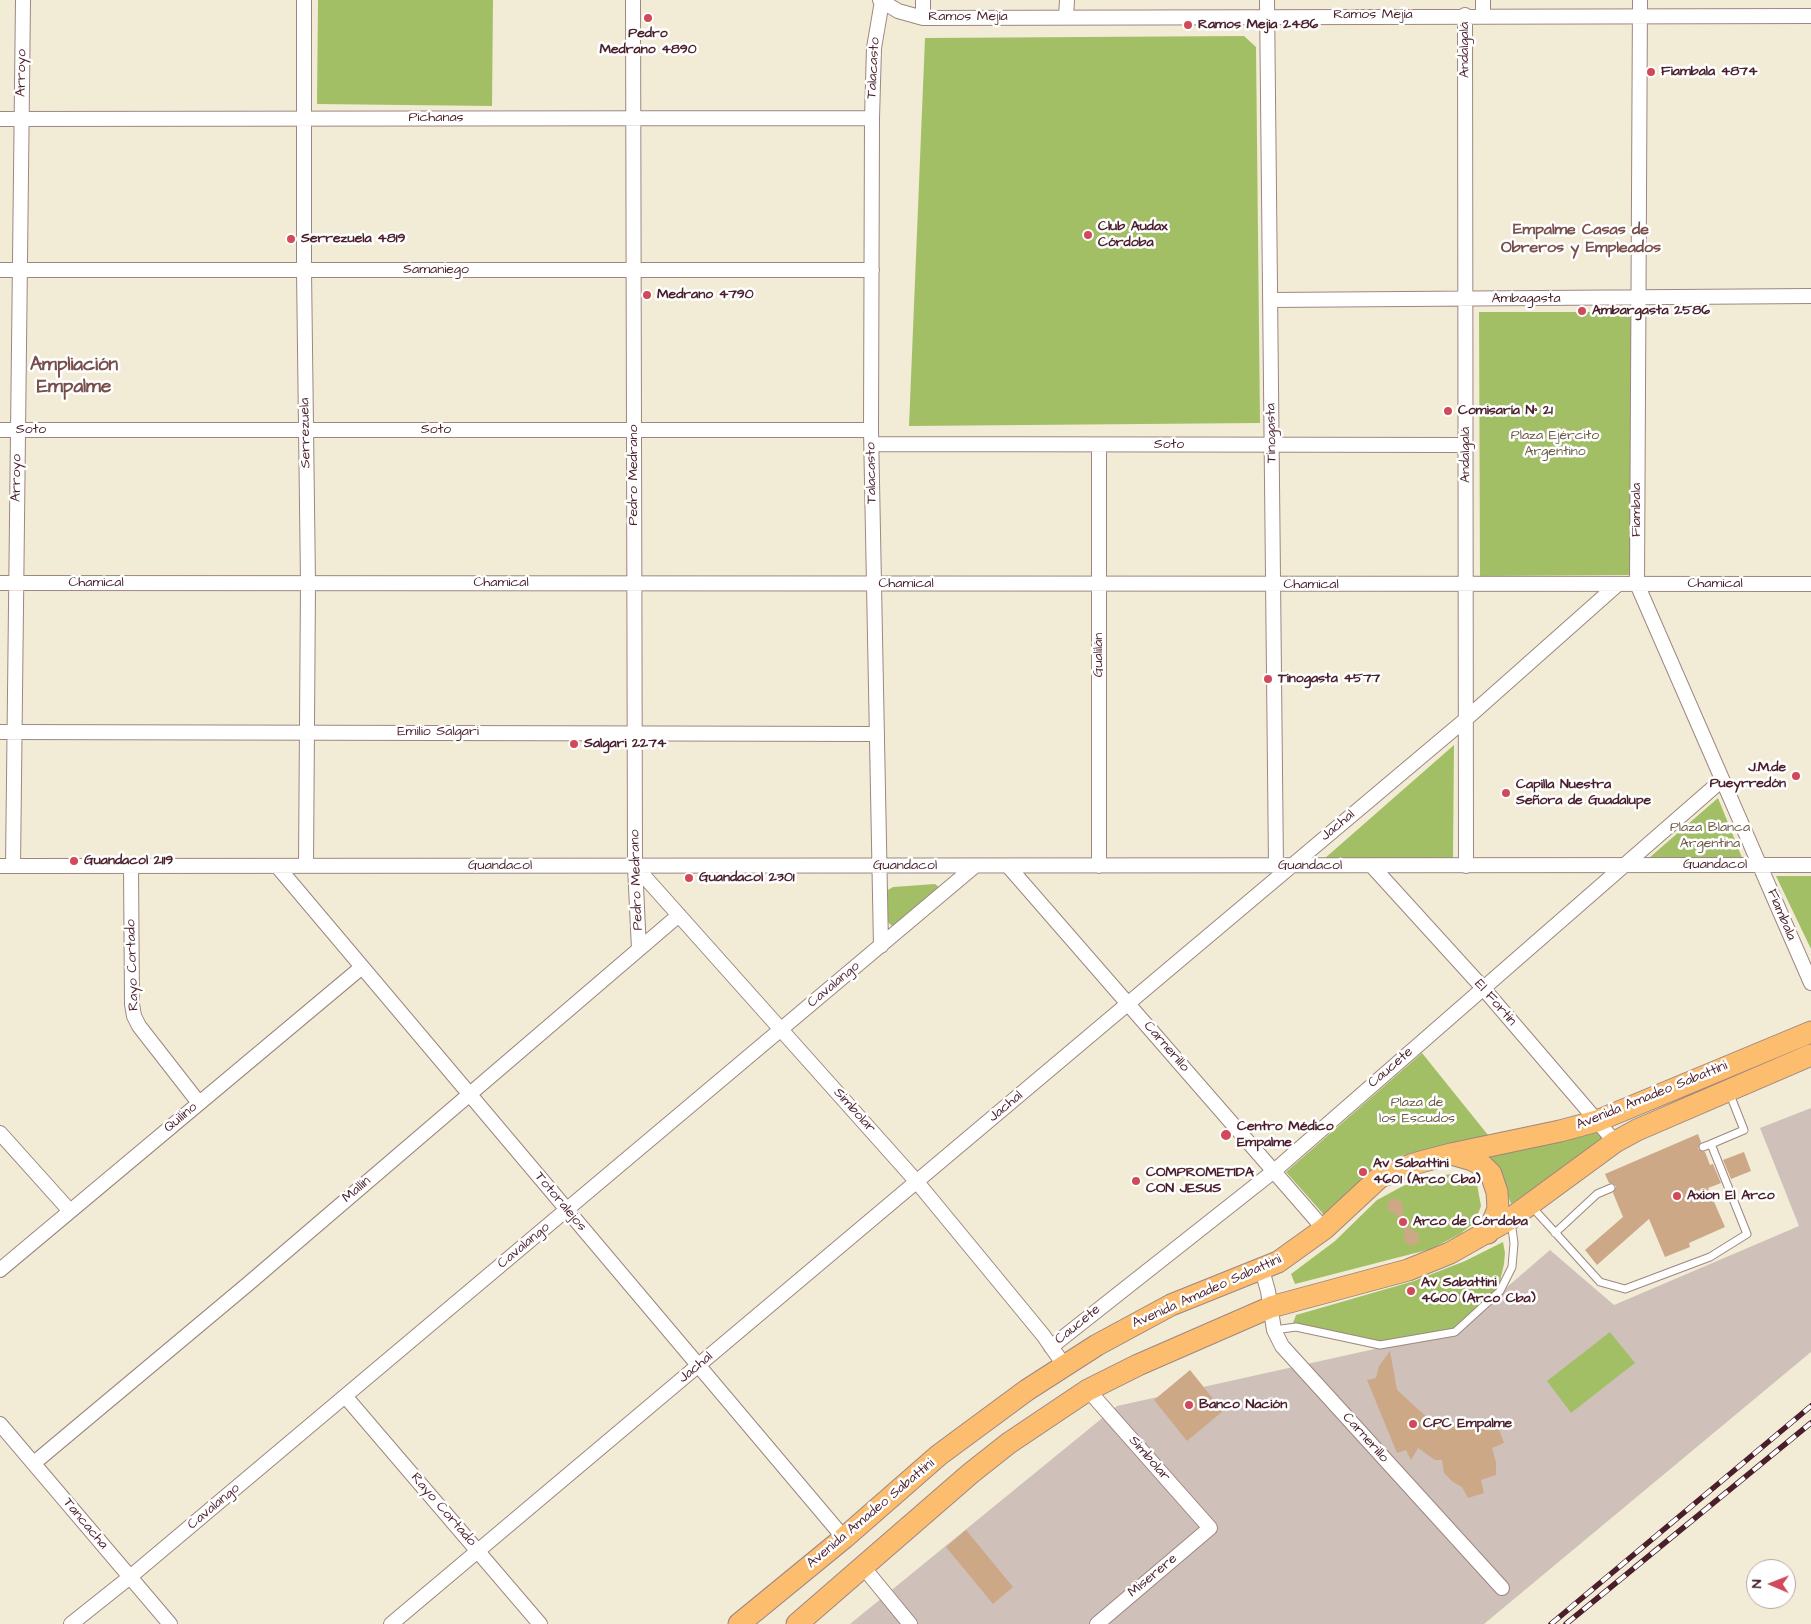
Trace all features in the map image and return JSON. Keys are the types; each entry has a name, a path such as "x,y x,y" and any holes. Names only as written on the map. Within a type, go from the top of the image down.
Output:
{"main road":[{"name":"Avenida Amadeo Sabattini","path":"739,1624 844,1538 939,1455 1064,1365 1171,1305 1278,1262 1324,1229 1380,1177 1413,1164 1451,1154 1560,1132 1596,1121 1811,1032"},
{"name":"Avenida Amadeo Sabattini","path":"797,1624 1009,1443 1088,1390 1138,1364 1271,1307 1408,1270 1450,1254 1510,1219 1615,1142 1637,1130 1811,1054"},
{"path":"1451,1154 1472,1160 1483,1166 1491,1174 1498,1192 1498,1209 1488,1233"}],"street":[{"name":"Arroyo","path":"6,866 7,732 16,583 23,0"},
{"name":"Serrezuela","path":"304,0 304,270 308,583 306,865"},
{"name":"Pedro Medrano","path":"633,0 634,732 635,866 639,949"},
{"path":"923,0 923,18"},
{"path":"1066,0 1066,16"},
{"name":"Tinogasta","path":"1268,0 1276,866"},
{"path":"1483,0 1483,15"},
{"name":"Fiambala","path":"1640,0 1637,584 1811,983"},
{"name":"Ramos Mejía","path":"881,1 898,11 923,18 1465,15 1811,16"},
{"name":"Talacasto","path":"880,946 872,437 872,118 874,48 881,1"},
{"name":"Andalgalá","path":"1465,15 1466,866"},
{"name":"Pichanas","path":"0,119 872,118"},
{"name":"Samaniego","path":"0,270 872,270"},
{"name":"Ambagasta","path":"1270,300 1811,296"},
{"name":"Soto","path":"0,430 634,430 1099,444 1466,445"},
{"name":"Gualilán","path":"1099,444 1099,866"},
{"name":"Chamical","path":"0,583 1811,584"},
{"name":"Jachal","path":"391,1624 1466,719 1617,585"},
{"name":"Emilio Salgari","path":"7,732 877,734"},
{"name":"Caucete","path":"1051,1347 1274,1171 1722,780"},
{"name":"Rayo Cortado","path":"132,865 132,1004 134,1016 139,1026 199,1104"},
{"name":"Guandacol","path":"6,866 1811,865"},
{"name":"Totoralejos","path":"277,866 844,1538"},
{"name":"Simbolar","path":"635,866 917,1182 1064,1365"},
{"name":"Cavalango","path":"71,1624 130,1577 975,866"},
{"name":"Carnerillo","path":"1008,866 1324,1229"},
{"name":"El Fortín","path":"1372,866 1483,988 1615,1142"},
{"name":"Mallín","path":"34,1463 679,915"},
{"name":"Quilino","path":"0,1270 362,967"},
{"path":"0,1133 70,1211"},
{"name":"Carnerillo","path":"1262,1270 1271,1307 1274,1330 1282,1346 1502,1588"},
{"name":"Simbolar","path":"1088,1390 1210,1528"},
{"name":"Rayo Cortado","path":"345,1396 540,1624"},
{"name":"Tancacha","path":"0,1424 170,1624"},
{"name":"Miserere","path":"1097,1624 1210,1528"},
{"path":"864,1568 910,1624"}],"lane":[{"path":"1703,1147 1744,1130 1728,1090"},
{"path":"1530,1205 1600,1282 1625,1289 1710,1257 1746,1234 1711,1144"},
{"path":"1555,1233 1597,1194 1611,1188"},
{"path":"1274,1330 1296,1327 1380,1345 1455,1332 1500,1291 1512,1267 1514,1243 1510,1219"}],"shaded area":[{"path":"1811,1108 1811,1352 1484,1624 850,1624 1117,1406 1456,1331 1550,1250 1614,1305 1799,1226 1760,1128"}],"green space":[{"path":"318,0 493,0 492,106 317,104"},
{"name":"Club Audax Córdoba","path":"1244,36 1256,47 1260,423 909,426 925,38"},
{"name":"Plaza Ejército Argentino","path":"1479,312 1631,312 1632,575 1480,576"},
{"path":"1454,745 1453,858 1324,859"},
{"name":"Plaza Blanca Argentina","path":"1718,798 1743,860 1649,858"},
{"path":"1776,876 1811,876 1811,949"},
{"path":"935,884 940,888 893,927 887,921 886,891 893,887"},
{"name":"Plaza de los Escudos","path":"1422,1053 1488,1135 1403,1155 1362,1180 1325,1216 1286,1172"},
{"path":"1599,1131 1609,1143 1577,1159 1511,1204 1499,1169 1490,1157"},
{"path":"1458,1173 1477,1184 1481,1206 1475,1222 1460,1234 1431,1249 1295,1284 1291,1274 1335,1241 1377,1200 1403,1186 1425,1178"},
{"path":"1503,1242 1504,1264 1498,1290 1455,1332 1380,1345 1296,1327 1293,1323 1296,1315 1414,1281 1465,1261"},
{"path":"1610,1332 1635,1363 1571,1413 1547,1381"}],"building":[{"name":"Axion El Arco","path":"1698,1134 1701,1142 1698,1149 1705,1152 1710,1165 1713,1164 1721,1183 1708,1188 1725,1227 1689,1243 1690,1247 1665,1257 1649,1219 1597,1265 1585,1250 1623,1217 1613,1193 1616,1186 1609,1183 1605,1174"},
{"path":"1744,1152 1751,1171 1731,1179 1723,1160"},
{"path":"1394,1198 1403,1203 1402,1219 1387,1209 1389,1201"},
{"path":"1405,1225 1418,1233 1419,1241 1415,1245 1410,1245 1404,1240"},
{"name":"CPC Empalme","path":"1390,1351 1397,1390 1431,1421 1454,1427 1476,1426 1495,1419 1504,1443 1492,1448 1496,1462 1496,1475 1481,1480 1484,1493 1468,1498 1462,1487 1453,1482 1444,1473 1442,1460 1435,1460 1418,1448 1411,1460 1406,1450 1397,1453 1367,1380 1376,1378 1379,1366"},
{"name":"Banco Nación","path":"1190,1370 1223,1411 1187,1441 1154,1400"},
{"path":"966,1530 1013,1587 993,1604 946,1547"}],"railway":[{"path":"1551,1624 1811,1406"},
{"path":"1566,1624 1811,1423"}],"place":[{"name":"Pedro Medrano 4890","path":"648,18"},
{"name":"Ramos Mejia 2486","path":"1188,25"},
{"name":"Fiambala 4874","path":"1651,72"},
{"name":"Club Audax Córdoba","path":"1088,235"},
{"name":"Serrezuela 4819","path":"291,239"},
{"name":"Medrano 4790","path":"647,295"},
{"name":"Ambargasta 2586","path":"1582,311"},
{"name":"Comisaría N° 21","path":"1448,411"},
{"name":"Tinogasta 4577","path":"1268,679"},
{"name":"Salgari 2274","path":"574,744"},
{"name":"J.M.de Pueyrredón","path":"1796,776"},
{"name":"Capilla Nuestra Señora de Guadalupe","path":"1506,793"},
{"name":"Guandacol 2119","path":"74,861"},
{"name":"Guandacol 2301","path":"689,878"},
{"name":"Centro Médico Empalme","path":"1226,1135"},
{"name":"Av Sabattini 4601 (Arco Cba)","path":"1363,1172"},
{"name":"COMPROMETIDA CON JESUS","path":"1136,1181"},
{"name":"Axion El Arco","path":"1677,1196"},
{"name":"Arco de Córdoba","path":"1403,1222"},
{"name":"Av Sabattini 4600 (Arco Cba)","path":"1411,1291"},
{"name":"Banco Nación","path":"1189,1405"},
{"name":"CPC Empalme","path":"1413,1424"}],"district":[{"name":"Empalme Casas de Obreros y Empleados","path":"1581,240"},
{"name":"Ampliación Empalme","path":"74,377"}]}
